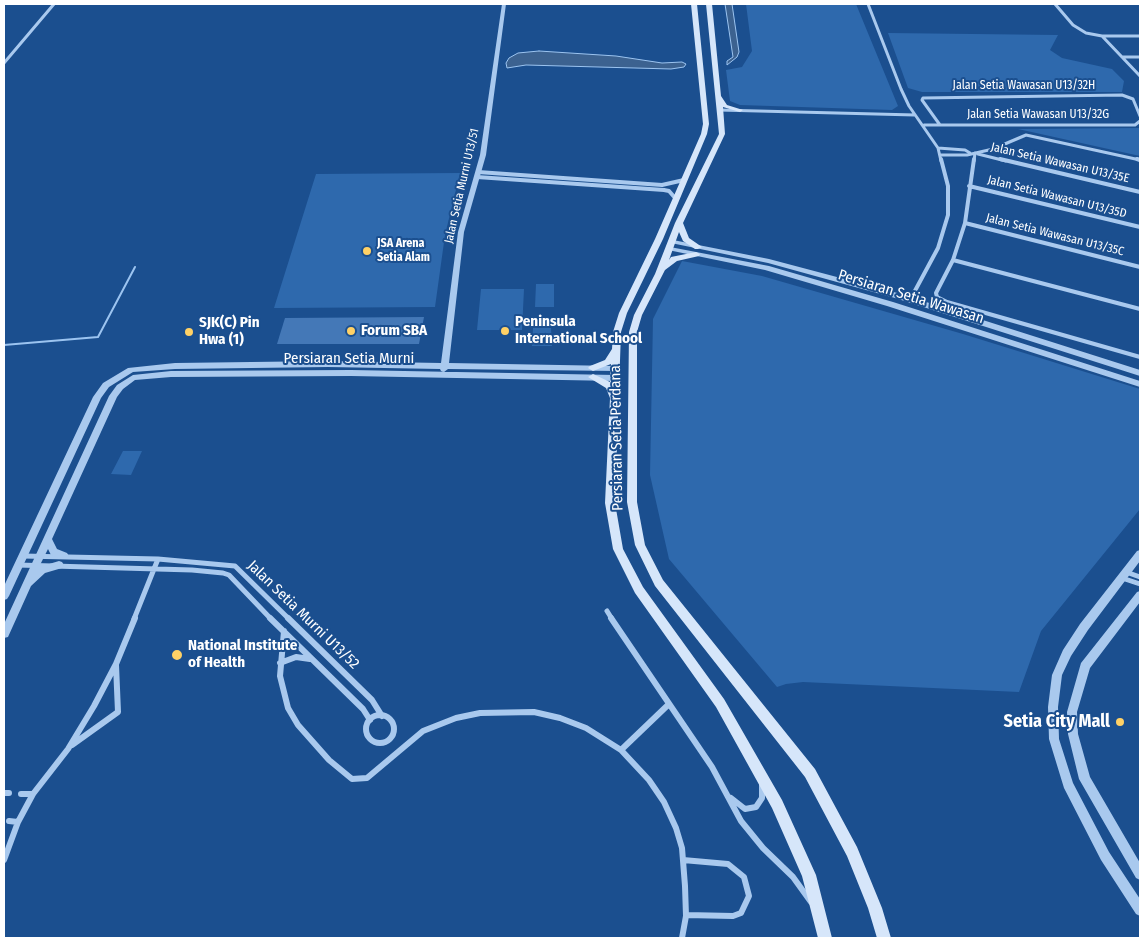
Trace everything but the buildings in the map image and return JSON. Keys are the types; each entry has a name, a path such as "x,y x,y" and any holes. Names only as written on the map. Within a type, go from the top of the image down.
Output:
{"main road":[{"name":"Persiaran Setia Perdana","path":"694,4 706,123 704,132 664,227 623,313 618,332 616,350 618,373 610,503 618,549 639,590 720,703 777,804 809,875 825,938"},
{"name":"Persiaran Setia Perdana","path":"709,4 722,134 679,223 659,274 638,315 633,332 632,502 640,545 660,583 810,773 852,852 875,908 884,938"},
{"path":"717,95 725,106 740,110"},
{"path":"704,132 710,126 714,114 719,110"},
{"path":"721,126 724,116 740,110"},
{"path":"659,274 674,259 697,250 686,239 679,223"},
{"path":"649,259 670,245 664,227"},
{"path":"615,404 610,386 593,373 608,362 616,350"},
{"path":"632,391 618,373 628,370 633,355"}],"street":[{"path":"4,63 54,4"},
{"name":"Jalan Setia Murni U13/51","path":"444,374 461,232 483,154 504,4"},
{"path":"868,4 901,89 915,115 924,125 938,148 948,186 948,214 938,248 910,300"},
{"path":"1055,4 1078,30 1102,36 1140,36"},
{"path":"1102,36 1140,76"},
{"path":"1122,58 1140,57"},
{"name":"Jalan Setia Wawasan U13/32H","path":"940,125 922,100 927,96 1122,95 1133,99 1140,116"},
{"path":"898,114 906,113 911,108"},
{"path":"719,110 915,115"},
{"path":"898,114 924,125"},
{"name":"Jalan Setia Wawasan U13/32G","path":"924,125 1135,125 1140,121"},
{"path":"940,155 967,155 993,150 1026,135 1140,160"},
{"name":"Jalan Setia Wawasan U13/35E","path":"938,148 965,150 1140,192"},
{"path":"973,153 964,223 953,260 936,293 938,297 947,302 1140,356"},
{"path":"478,174 662,185 684,180"},
{"path":"478,174 664,190 669,191 676,199"},
{"name":"Jalan Setia Wawasan U13/35D","path":"970,186 1140,227"},
{"name":"Jalan Setia Wawasan U13/35C","path":"964,223 1140,267"},
{"name":"Persiaran Setia Wawasan","path":"670,245 769,261 910,300 1140,373"},
{"name":"Persiaran Setia Wawasan","path":"697,250 918,312 1140,384"},
{"path":"953,260 1140,309"},
{"path":"890,304 910,300"},
{"path":"910,300 918,312"},
{"path":"422,365 438,360 446,353 457,361 471,366"},
{"name":"Persiaran Setia Murni","path":"4,596 97,397 106,385 117,376 131,370 166,366 445,365 593,373"},
{"name":"Persiaran Setia Murni","path":"4,634 113,396 120,387 134,378 146,375 178,374 618,373"},
{"path":"25,587 42,570 62,560 54,552 47,539"},
{"path":"1140,554 1084,627 1057,675 1053,707 1054,739 1068,784 1105,856 1140,910"},
{"path":"4,860 18,822 33,794 48,772 68,749 86,721 116,664 158,559"},
{"name":"Jalan Setia Murni U13/52","path":"37,560 158,559 235,566 372,700 382,716"},
{"path":"20,560 37,560"},
{"path":"20,560 37,560"},
{"name":"Jalan Setia Murni U13/52","path":"37,560 62,560 229,575 310,660 362,709 370,720"},
{"path":"1124,575 1140,577"},
{"path":"1124,575 1140,584"},
{"path":"1140,595 1086,666 1072,712 1073,734 1085,778 1140,874"},
{"path":"1128,612 1140,608"},
{"path":"607,611 729,796 741,821 753,837 794,877 819,913"},
{"path":"284,631 284,644 280,663 285,699 292,717 329,760 352,779 367,778 423,731 456,718 480,713 518,711 560,718 586,728 621,750 649,780 664,802 676,828 683,860 686,915 682,938"},
{"path":"280,663 296,657 310,660"},
{"path":"68,749 118,712 116,664"},
{"path":"621,750 669,704"},
{"path":"382,716 390,719 394,726 392,734 386,741 372,742 366,736 365,728 370,720 382,716"},
{"path":"729,796 745,809 756,807 762,798 762,777"},
{"path":"21,794 33,794"},
{"path":"9,821 18,822"},
{"path":"683,860 728,864 744,877 749,896 741,913 733,916 686,915"}],"shaded area":[{"path":"725,4 732,4 739,52 737,57 727,65 727,61 733,57"},
{"path":"746,4 856,4 898,106 892,110 740,105 730,101 726,70 742,67 752,51"},
{"path":"888,33 1058,35 1050,50 1062,58 1112,69 1124,81 1122,92 922,92 908,88"},
{"path":"539,51 616,56 662,63 682,62 686,64 684,67 671,69 526,65 507,68 506,63 509,58 518,53"},
{"path":"1140,128 1140,156 1018,129"},
{"name":"JSA Arena Setia Alam","path":"460,173 445,235 435,307 274,308 316,174"},
{"path":"682,261 762,276 963,334 1140,389 1140,509 1041,631 1019,692 803,682 777,687 669,559 650,475 653,319"},
{"path":"536,284 554,284 554,307 535,307"},
{"path":"481,289 524,289 522,330 477,330"},
{"path":"533,328 551,328 552,346 532,346"},
{"path":"123,451 142,451 131,475 111,474"}],"waterway":[{"path":"4,345 98,337 135,267"}],"place":[{"name":"JSA Arena Setia Alam","path":"367,251"},
{"name":"Forum SBA","path":"351,331"},
{"name":"Peninsula International School","path":"505,331"},
{"name":"SJK(C) Pin Hwa (1)","path":"189,332"},
{"name":"National Institute of Health","path":"177,655"},
{"name":"Setia City Mall","path":"1120,722"}]}
